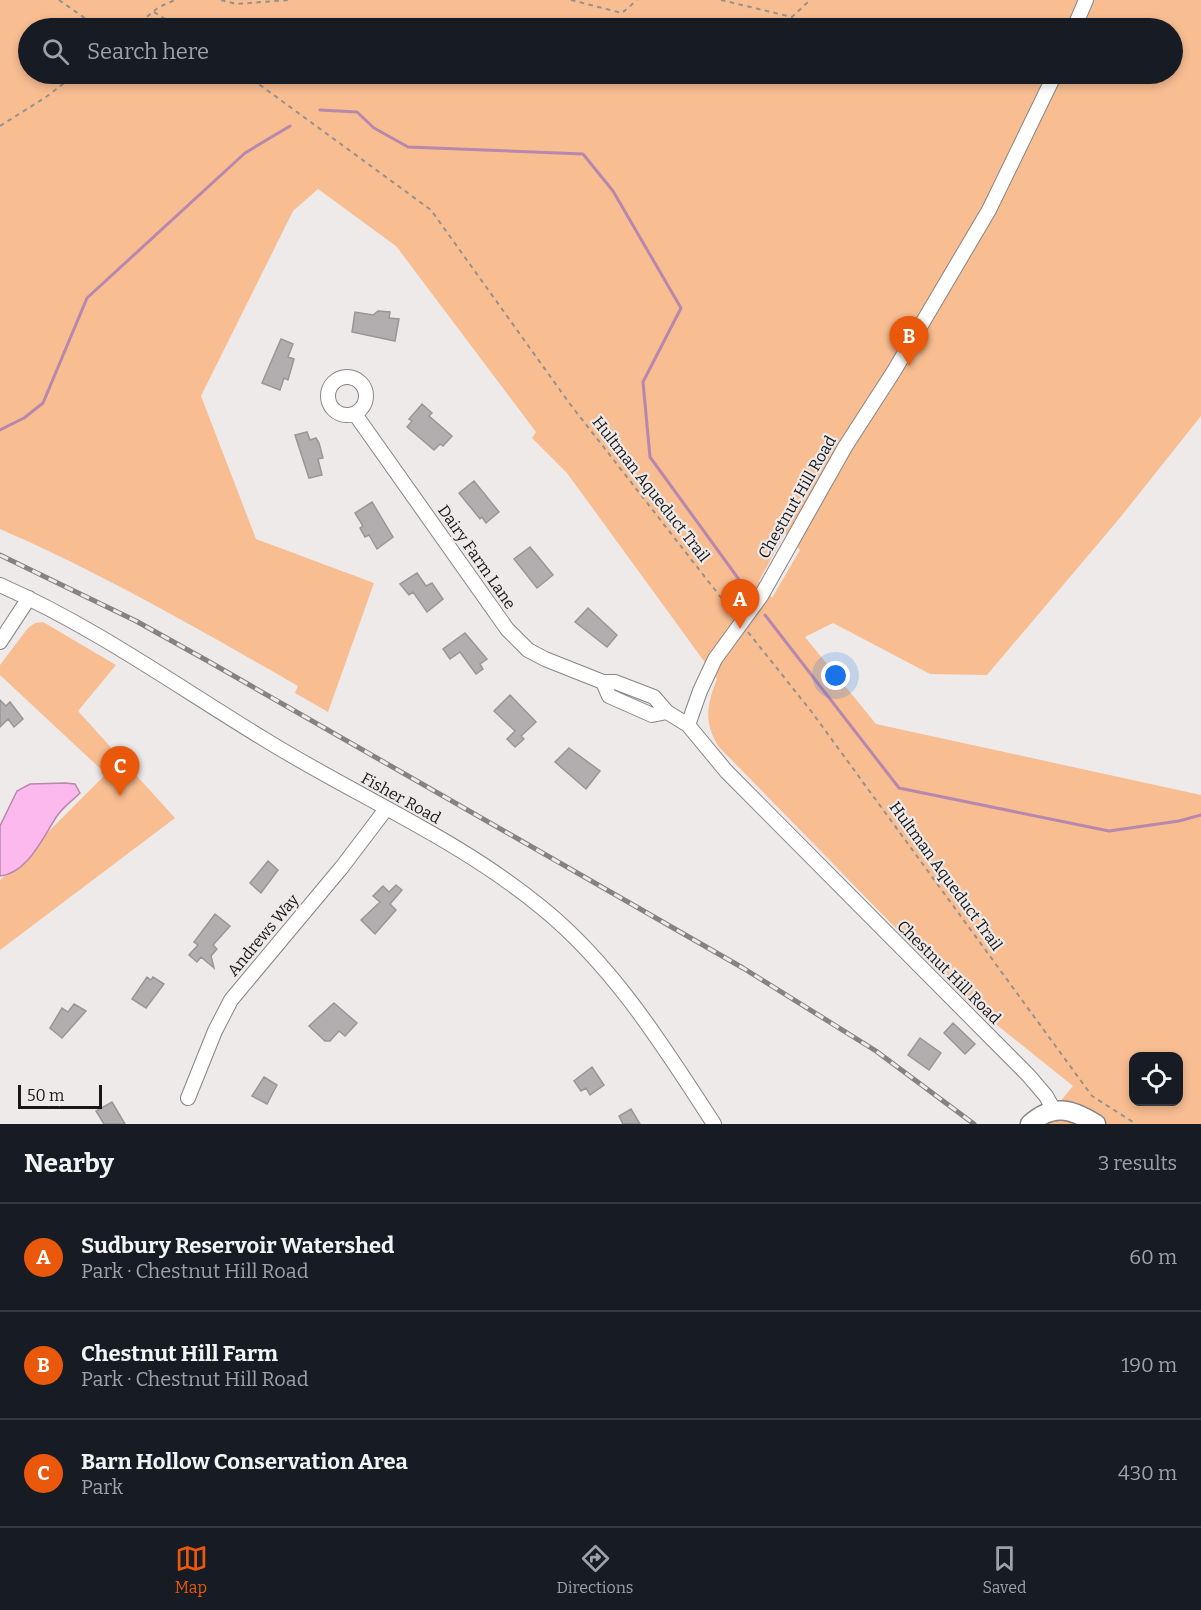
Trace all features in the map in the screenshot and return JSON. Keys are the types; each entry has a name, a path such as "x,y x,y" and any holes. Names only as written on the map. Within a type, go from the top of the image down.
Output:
{"main road":[{"path":"1030,1124 1054,1110 1071,1111 1096,1124"}],"street":[{"path":"1078,18 1086,0"},
{"name":"Chestnut Hill Road","path":"1050,84 989,210 833,467 761,596 715,659 688,725 726,771 1029,1076 1046,1096 1054,1110"},
{"name":"Dairy Farm Lane","path":"355,414 507,629 536,654 603,682 615,682 654,698 667,712 688,725"},
{"name":"Fisher Road","path":"0,585 77,623 281,750 455,847 510,882 544,908 578,941 620,988 714,1124"},
{"path":"0,642 29,598"},
{"name":"Andrews Way","path":"188,1098 215,1031 235,994 342,867 386,809"}],"path":[{"path":"59,0 85,18"},
{"path":"145,18 175,0"},
{"path":"221,0 241,2 289,0"},
{"path":"571,0 622,13 637,0"},
{"path":"721,0 792,17 810,0"},
{"path":"154,11 164,18"},
{"path":"0,126 63,84"},
{"name":"Hultman Aqueduct Trail","path":"259,84 431,210 570,404 811,711 1092,1096 1136,1124"}],"shaded area":[{"path":"0,0 1201,0 1201,416 1119,519 987,675 930,674 833,623 805,637 876,724 1201,795 1201,1124 1041,1124 1073,1086 967,1001 719,747 711,730 708,713 717,679 567,473 532,438 536,432 396,246 318,189 293,211 201,396 256,539 374,583 328,712 295,693 298,686 77,565 0,529","holes":["785,533 800,550 772,598 759,581"]},
{"path":"43,622 116,665 78,711 175,818 0,950 0,880 106,774 0,675 0,665 28,628 35,623"},
{"path":"30,784 75,784 80,793 59,813 27,861 10,873 0,876 0,826 17,791"}],"building":[{"path":"378,311 390,312 389,318 399,319 395,341 352,332 355,312 373,315"},
{"path":"281,339 293,344 288,357 294,359 288,380 284,378 280,390 262,383"},
{"path":"422,404 432,413 429,416 452,436 443,446 440,444 434,450 407,427 412,421 409,419"},
{"path":"307,432 310,440 316,438 323,458 318,459 322,475 309,478 295,435"},
{"path":"474,481 499,512 486,523 459,493"},
{"path":"372,502 393,537 377,549 369,535 365,537 360,528 363,526 355,513"},
{"path":"530,547 553,575 537,588 514,559"},
{"path":"417,573 426,586 432,583 443,599 427,612 413,592 409,595 400,584"},
{"path":"588,608 617,635 607,647 575,622"},
{"path":"465,633 487,659 480,664 483,669 476,674 460,652 450,659 443,649"},
{"path":"510,695 536,722 521,736 524,739 515,747 507,739 515,731 494,711"},
{"path":"0,700 6,706 10,702 23,719 14,727 8,719 0,727"},
{"path":"569,748 600,771 586,789 555,762"},
{"path":"268,861 278,870 261,893 250,883"},
{"path":"396,885 402,890 390,904 396,910 375,934 361,920 380,902 373,896 383,886 389,892"},
{"path":"215,914 230,926 213,945 217,949 211,956 214,968 201,957 197,962 189,955 198,945 194,942"},
{"path":"147,977 151,980 153,977 164,984 146,1008 132,999"},
{"path":"334,1003 357,1023 345,1036 339,1031 330,1041 325,1041 309,1026"},
{"path":"74,1004 86,1011 62,1038 50,1028 62,1008 68,1012"},
{"path":"953,1023 975,1044 965,1054 944,1033"},
{"path":"920,1038 941,1053 929,1070 908,1055"},
{"path":"592,1067 604,1085 590,1095 586,1088 581,1091 574,1081"},
{"path":"264,1077 277,1085 267,1104 252,1096"},
{"path":"112,1102 125,1124 104,1124 96,1111"},
{"path":"631,1109 640,1124 623,1124 619,1116"}],"waterway":[{"path":"320,110 357,112 374,128 408,147 583,154 613,191 681,308 643,382 650,457 743,585"},
{"path":"0,430 24,418 43,403 87,298 245,153 290,126"},
{"path":"765,615 899,788 1109,831 1179,821 1201,815"}],"railway":[{"path":"0,555 136,621 743,968 876,1051 974,1124"}],"place":[{"name":"Chestnut Hill Farm","path":"909,366"},
{"name":"Sudbury Reservoir Watershed","path":"740,629"},
{"name":"Barn Hollow Conservation Area","path":"120,796"}]}
